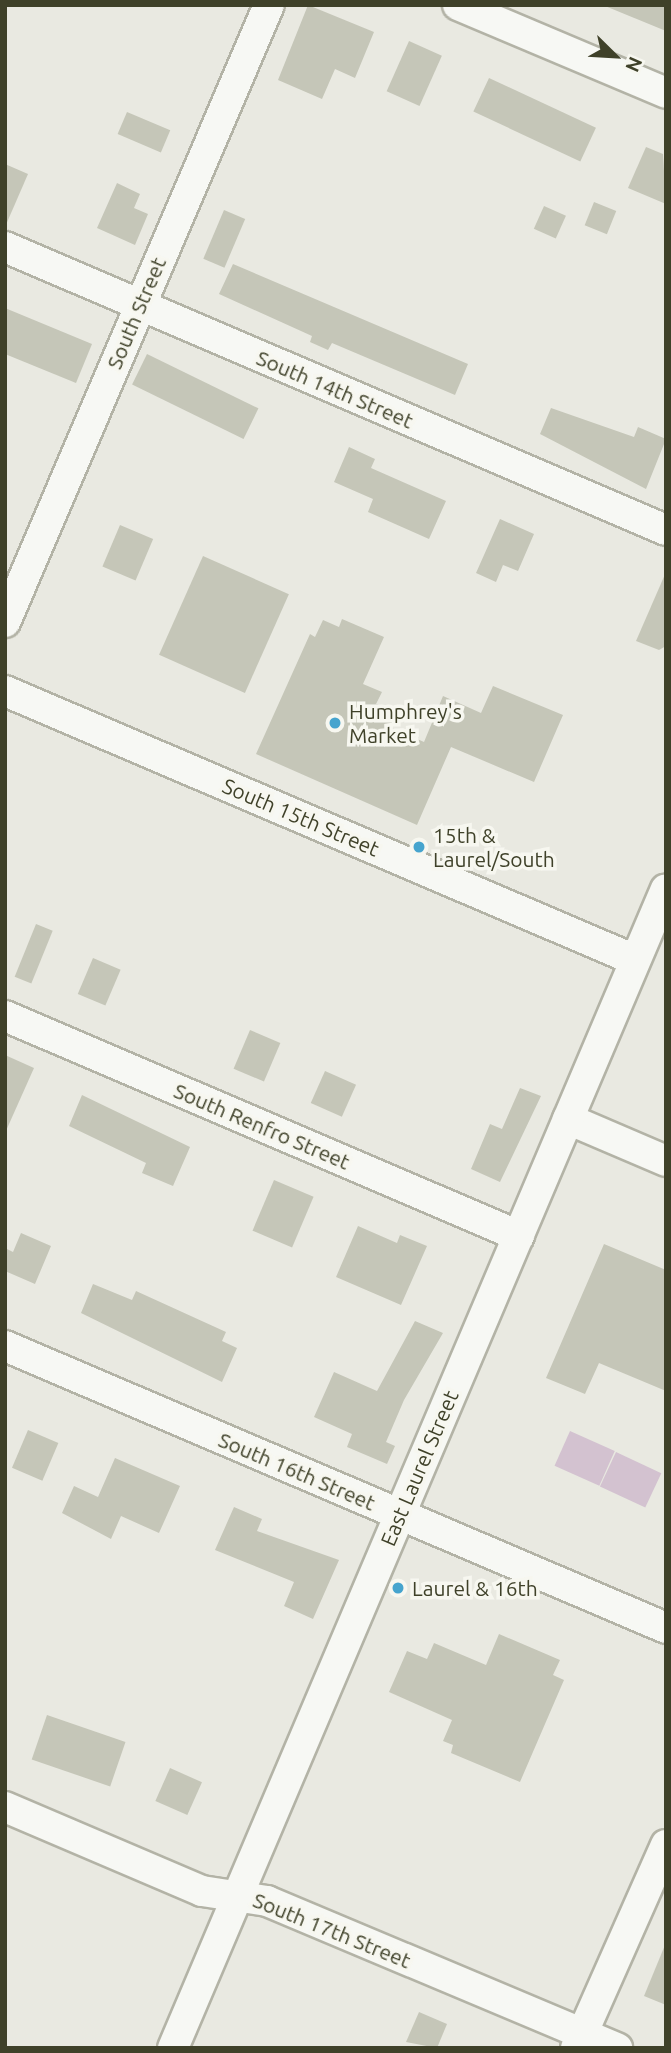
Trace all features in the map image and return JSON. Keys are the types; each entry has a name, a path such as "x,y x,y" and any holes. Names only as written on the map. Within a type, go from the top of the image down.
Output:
{"street":[{"name":"South Street","path":"5,622 269,5"},
{"path":"457,5 666,93"},
{"name":"South 14th Street","path":"5,247 666,530"},
{"name":"South 15th Street","path":"5,691 635,960"},
{"name":"East Laurel Street","path":"173,2048 666,889"},
{"name":"South Renfro Street","path":"5,1016 519,1236"},
{"path":"568,1119 666,1161"},
{"name":"South 16th Street","path":"5,1346 666,1628"},
{"name":"South 17th Street","path":"5,1807 153,1873 207,1892 238,1894 580,2041 617,2048"},
{"path":"580,2041 666,1845"}],"shaded area":[{"path":"570,1431 615,1451 599,1486 555,1466"},
{"path":"616,1452 661,1473 645,1508 600,1486"}],"building":[{"path":"308,5 374,32 355,78 335,69 322,99 278,80"},
{"path":"666,5 666,31 605,6"},
{"path":"409,41 442,56 420,106 387,91"},
{"path":"489,78 596,128 580,161 473,112"},
{"path":"127,112 170,130 161,152 118,134"},
{"path":"646,147 663,154 666,204 628,188"},
{"path":"5,164 28,174 5,227"},
{"path":"117,183 140,194 134,208 148,214 135,245 97,228"},
{"path":"594,202 616,211 607,234 585,225"},
{"path":"544,206 566,216 556,239 534,229"},
{"path":"224,210 245,219 224,268 203,259"},
{"path":"233,264 468,364 455,395 332,343 328,350 310,342 312,336 219,294"},
{"path":"5,308 92,344 76,383 5,354"},
{"path":"147,354 258,408 244,439 132,385"},
{"path":"551,408 634,437 638,427 666,439 646,489 540,434"},
{"path":"349,447 375,459 371,468 446,501 429,539 368,512 373,499 334,482"},
{"path":"500,519 534,534 518,571 503,565 496,582 476,573"},
{"path":"120,525 153,539 136,580 102,566"},
{"path":"203,556 289,594 245,693 159,655"},
{"path":"666,572 666,646 659,650 636,641"},
{"path":"342,619 384,637 363,684 382,692 376,704 397,713 390,727 424,742 443,696 481,713 493,686 563,715 534,782 451,747 417,825 256,754 310,634 315,637 323,620 339,627"},
{"path":"36,924 53,931 31,984 15,977"},
{"path":"93,958 121,970 105,1006 78,994"},
{"path":"250,1030 280,1043 264,1082 234,1069"},
{"path":"5,1055 34,1068 5,1133"},
{"path":"325,1071 356,1085 342,1117 311,1103"},
{"path":"520,1088 541,1096 500,1182 471,1169 490,1124 502,1129"},
{"path":"82,1095 190,1147 173,1186 142,1173 146,1163 69,1126"},
{"path":"274,1180 314,1197 292,1247 253,1231"},
{"path":"358,1226 397,1243 400,1235 427,1246 401,1305 336,1277"},
{"path":"21,1233 51,1246 35,1284 5,1271 5,1248 13,1252"},
{"path":"604,1244 666,1270 666,1391 599,1363 585,1394 546,1378"},
{"path":"93,1284 132,1300 136,1291 226,1332 222,1341 237,1348 222,1382 81,1313"},
{"path":"415,1321 443,1333 404,1400 386,1442 395,1446 387,1464 347,1447 352,1434 314,1417 334,1372 377,1391"},
{"path":"28,1430 58,1443 42,1481 12,1468"},
{"path":"115,1458 180,1486 159,1533 121,1516 111,1539 62,1513 74,1486 98,1497"},
{"path":"234,1507 262,1519 257,1531 339,1560 313,1619 284,1606 294,1582 215,1550"},
{"path":"499,1634 560,1660 553,1675 564,1680 520,1782 451,1753 453,1745 443,1741 452,1720 389,1692 407,1651 427,1659 434,1643 486,1665"},
{"path":"47,1715 125,1742 110,1786 32,1759"},
{"path":"170,1768 202,1782 187,1815 155,1801"},
{"path":"666,1945 666,2005 644,1996"},
{"path":"419,2012 447,2024 437,2048 406,2042"}],"place":[{"name":"Humphrey's Market","path":"335,723"},
{"name":"15th & Laurel/South","path":"419,847"},
{"name":"Laurel & 16th","path":"398,1588"}]}
